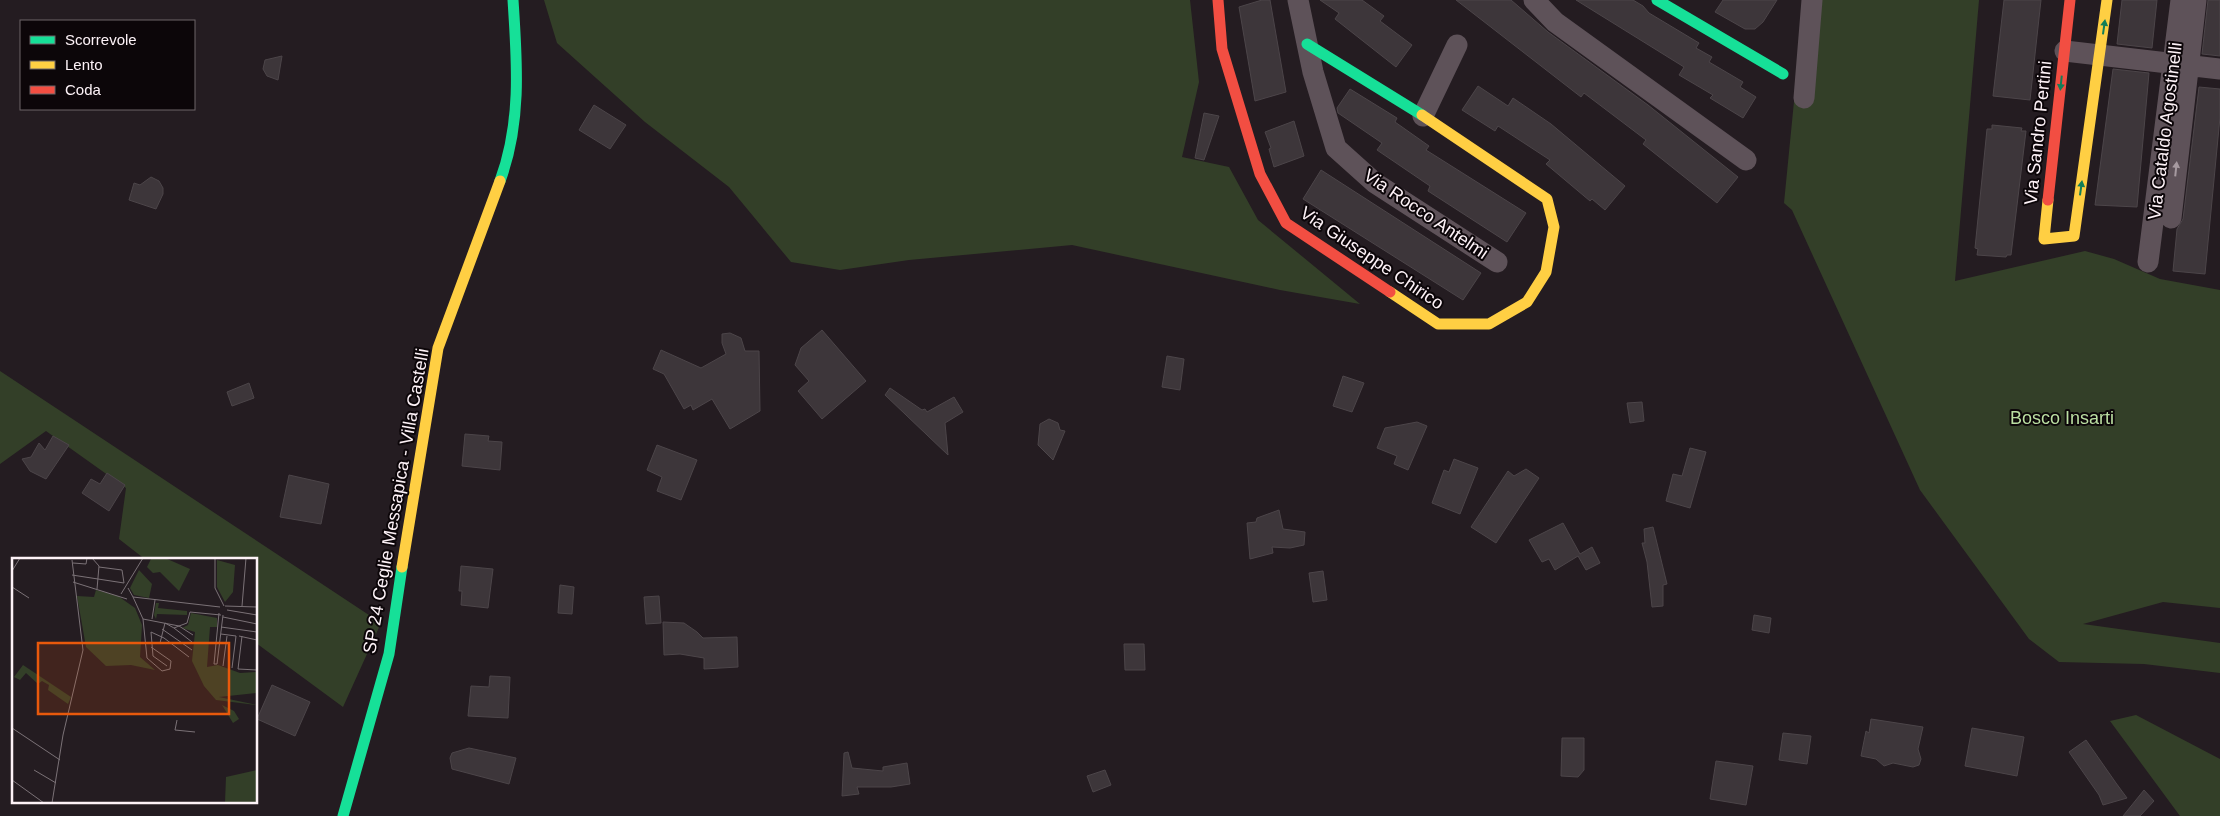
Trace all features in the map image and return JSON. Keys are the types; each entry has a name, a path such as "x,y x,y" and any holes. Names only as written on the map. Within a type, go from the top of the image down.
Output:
{"street":[{"name":"SP 24 Ceglie Messapica - Villa Castelli","path":"343,816 389,654 414,484 438,348 504,170 514,125 518,80 512,0"},
{"name":"Via Giuseppe Chirico","path":"1218,0 1222,48 1254,156 1260,174 1286,223 1438,324 1489,324 1527,302 1546,272 1554,227 1547,199 1423,116 1307,44"},
{"name":"Via Rocco Antelmi","path":"1298,0 1307,44 1336,148 1375,184 1497,262"},
{"path":"1534,0 1555,22 1746,160"},
{"path":"1657,0 1783,74"},
{"path":"1804,98 1812,0"},
{"name":"Via Sandro Pertini","path":"2070,0 2044,239 2074,236 2100,55"},
{"path":"2100,55 2107,0"},
{"name":"Via Cataldo Agostinelli","path":"2148,262 2163,217 2180,65 2181,0"},
{"path":"2180,65 2196,0"},
{"path":"1423,116 1457,45"},
{"path":"2065,51 2220,70"}],"green space":[{"path":"544,0 1190,0 1199,82 1182,157 1229,167 1258,220 1360,304 1280,290 1072,245 909,260 840,270 791,262 729,187 645,122 557,43"},
{"name":"Bosco Insarti","path":"1804,0 1979,0 1955,281 2085,251 2114,259 2160,279 2220,290 2220,608 2163,602 2083,624 2220,643 2220,673 2144,664 2059,662 2029,639 1920,490 1792,210 1784,203"},
{"path":"0,371 381,623 343,707 258,644 258,558 143,558 119,539 126,488 46,431 0,464"},
{"path":"2136,715 2220,759 2220,816 2180,816 2110,721"}],"building":[{"path":"1262,0 1270,0 1286,92 1255,101 1239,7"},
{"path":"1320,0 1362,0 1384,16 1380,21 1412,45 1396,67 1335,19 1339,13"},
{"path":"1456,0 1511,0 1548,32 1648,105 1738,177 1717,203 1643,144 1646,140 1584,93 1581,97"},
{"path":"1576,0 1633,0 1643,6 1649,13 1699,43 1696,48 1712,57 1709,62 1743,82 1740,87 1756,97 1743,118 1710,98 1713,95 1679,75 1684,67"},
{"path":"1723,0 1777,0 1763,22 1755,29 1745,29 1715,12"},
{"path":"2004,0 2041,0 2030,100 1993,96"},
{"path":"2122,0 2157,0 2152,48 2117,44"},
{"path":"2208,0 2220,0 2220,56 2202,54"},
{"path":"282,56 278,80 267,76 263,69 265,60"},
{"path":"2113,69 2149,73 2137,207 2095,205"},
{"path":"1478,86 1508,106 1513,98 1551,124 1625,186 1605,210 1592,199 1590,201 1546,164 1550,160 1498,126 1495,131 1462,110"},
{"path":"2199,87 2220,89 2220,117 2205,274 2173,271 2177,229 2183,219"},
{"path":"1350,89 1397,118 1395,122 1429,146 1426,150 1526,213 1507,242 1428,191 1430,186 1377,150 1382,143 1338,113 1337,108"},
{"path":"594,105 626,125 610,149 579,130"},
{"path":"1204,113 1219,116 1204,160 1195,158"},
{"path":"1294,121 1304,156 1274,167 1269,149 1271,148 1265,132"},
{"path":"1992,125 2022,128 2021,131 2026,131 2011,255 2006,257 1977,255 1978,249 1975,248 1987,129 1992,129"},
{"path":"1321,170 1481,273 1463,300 1303,199"},
{"path":"151,177 159,181 163,188 163,194 156,209 129,200 134,183 140,185"},
{"path":"822,330 866,381 822,419 798,391 809,381 795,365 801,348"},
{"path":"730,333 741,338 745,351 759,351 760,411 730,429 712,399 693,410 691,405 684,409 664,374 653,369 661,350 701,368 726,354 722,343 722,334"},
{"path":"1167,356 1184,359 1180,390 1162,387"},
{"path":"1343,376 1364,383 1352,412 1333,406"},
{"path":"249,383 254,398 232,406 227,392"},
{"path":"890,388 927,412 954,397 963,412 945,423 948,455 885,395"},
{"path":"1642,402 1644,421 1630,423 1627,403"},
{"path":"1049,419 1058,423 1060,430 1065,431 1053,460 1038,445 1040,424"},
{"path":"1417,422 1427,426 1408,470 1394,464 1397,456 1377,448 1385,428"},
{"path":"465,434 489,436 488,441 502,442 500,470 462,466"},
{"path":"53,436 69,445 46,479 30,471 22,459 31,457 39,443 45,450"},
{"path":"657,445 697,460 681,500 657,491 662,477 647,470"},
{"path":"1690,448 1706,452 1690,508 1666,501 1673,474 1682,476"},
{"path":"1454,459 1478,468 1460,514 1432,503 1444,470 1449,472"},
{"path":"1526,469 1539,478 1496,543 1471,527 1508,471 1514,476"},
{"path":"107,473 125,485 109,511 82,493 91,479 100,484"},
{"path":"289,475 329,484 321,524 280,517"},
{"path":"1279,510 1283,529 1305,532 1304,545 1290,548 1272,547 1273,553 1250,559 1247,523 1256,522 1257,518"},
{"path":"1563,523 1580,554 1592,547 1600,563 1586,570 1578,556 1555,570 1549,559 1542,562 1529,540"},
{"path":"1653,527 1667,584 1663,585 1663,606 1652,607 1647,562 1642,543 1645,543 1644,529"},
{"path":"461,566 493,569 488,608 461,605 462,591 459,591"},
{"path":"1323,571 1327,600 1313,602 1309,573"},
{"path":"560,585 574,587 572,614 558,613"},
{"path":"659,596 661,623 646,624 644,597"},
{"path":"1754,615 1771,618 1769,633 1752,630"},
{"path":"663,622 684,623 703,638 737,637 738,667 704,669 704,658 680,654 664,655"},
{"path":"1124,644 1144,644 1145,670 1125,670"},
{"path":"490,676 510,677 508,718 468,716 471,686 489,687"},
{"path":"272,685 310,702 295,736 258,719"},
{"path":"1871,719 1923,727 1918,749 1921,759 1919,765 1913,767 1893,763 1884,766 1876,759 1861,756 1866,731 1869,733"},
{"path":"1972,728 2024,737 2017,776 1965,766"},
{"path":"1783,733 1811,736 1807,764 1779,760"},
{"path":"1562,738 1584,738 1584,770 1578,777 1561,776"},
{"path":"2086,740 2127,798 2103,805 2099,795 2069,752"},
{"path":"469,748 516,758 509,784 452,769 450,758 452,753"},
{"path":"848,752 852,768 883,771 883,767 907,763 910,784 891,787 857,787 859,794 842,796 844,753"},
{"path":"1716,761 1753,766 1746,805 1710,799"},
{"path":"1105,770 1111,785 1093,792 1087,776"},
{"path":"2144,790 2154,801 2140,816 2123,816"}],"traffic: fast":[{"path":"500,181 507,159 515,114 516,46 513,0"},
{"path":"1657,0 1783,74"},
{"path":"1307,44 1422,115"},
{"path":"343,816 389,654 402,567"}],"traffic: slow":[{"path":"2048,200 2044,239 2074,236 2107,0"},
{"path":"1390,292 1438,324 1489,324 1527,302 1546,272 1554,227 1547,199 1422,115"},
{"path":"402,567 438,348 500,181"}],"traffic: jam":[{"path":"1218,0 1222,49 1260,174 1286,223 1390,292"},
{"path":"2048,200 2070,0"}]}
